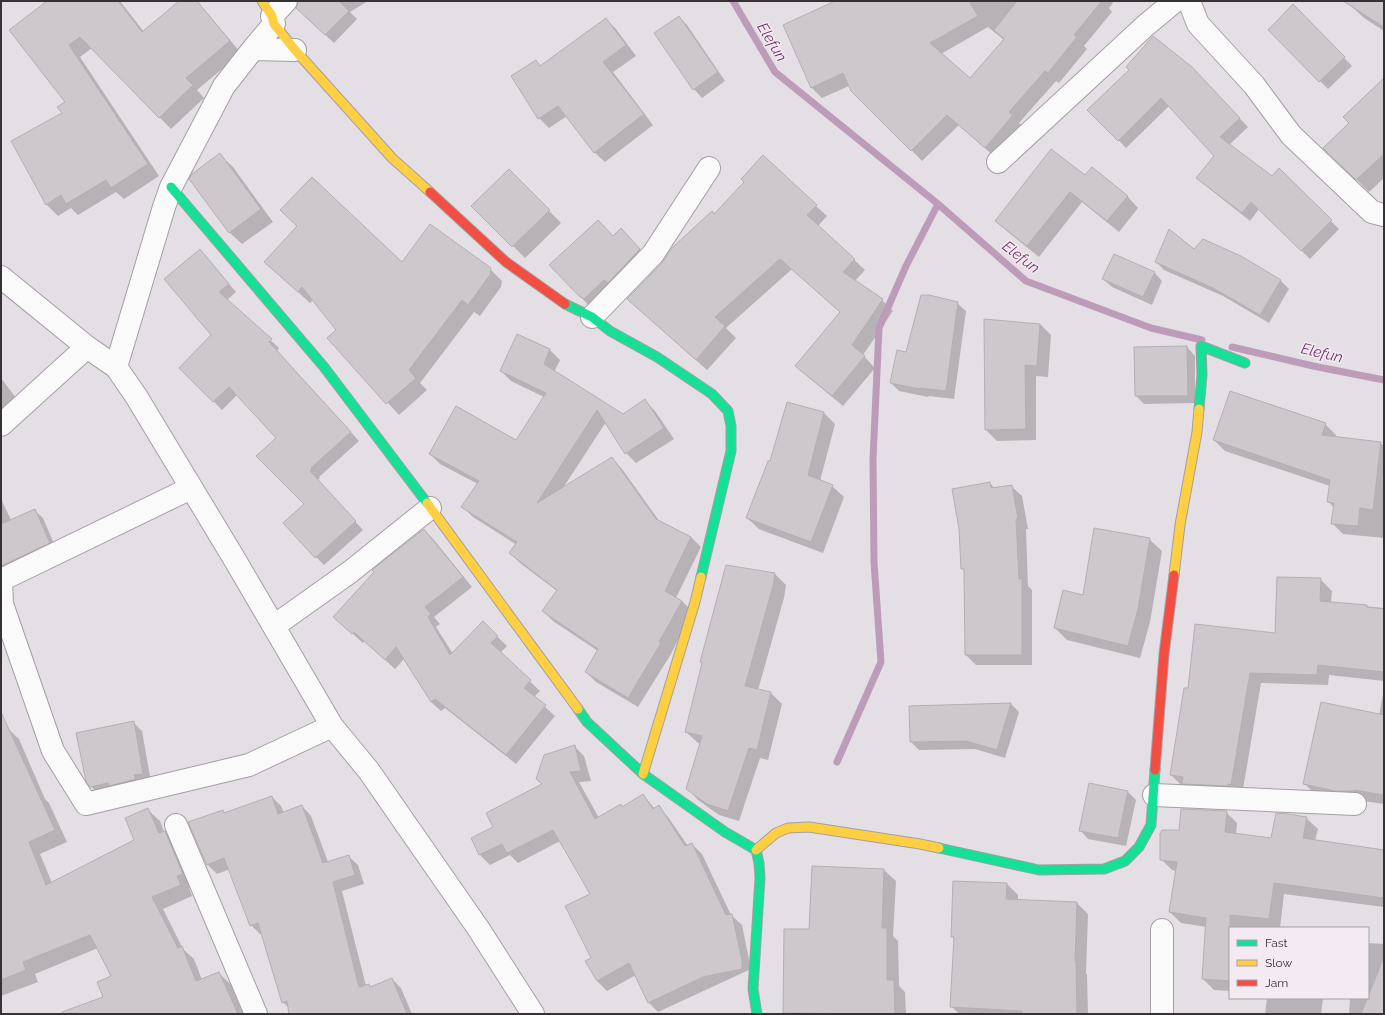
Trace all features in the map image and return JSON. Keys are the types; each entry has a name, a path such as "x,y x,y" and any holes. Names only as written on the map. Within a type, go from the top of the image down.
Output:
{"street":[{"path":"998,162 1145,26 1175,1"},
{"path":"1189,1 1198,24 1254,85 1291,135 1372,212 1384,215"},
{"path":"116,367 171,187 224,86 253,49 273,10"},
{"path":"273,10 295,50 392,158 468,229 506,262 560,301 592,317 610,331 657,357 712,394 728,411 731,426 731,451 695,602 643,774"},
{"path":"253,49 295,50"},
{"path":"592,317 653,254 709,168"},
{"path":"171,187 324,367 430,508 587,722 643,774 725,832 756,850 760,878 753,989 757,1014"},
{"path":"1,277 86,347 116,367 136,396 332,726 369,771 478,928 532,1014"},
{"path":"756,850 776,833 788,828 808,827 920,844 1039,870 1104,869 1125,861 1139,847 1151,825 1166,639 1180,525 1197,432 1202,375 1201,346 1245,363"},
{"path":"1,425 86,347"},
{"path":"191,488 1,581 2,604 53,751 86,804 249,765 332,726"},
{"path":"274,626 350,572 430,508"},
{"path":"1154,795 1355,804"},
{"path":"176,825 256,1014"},
{"path":"1162,930 1162,1014"}],"building":[{"path":"47,1 118,1 142,32 179,1 197,1 230,41 186,78 193,85 159,118 80,37 69,45 148,164 111,188 106,180 66,204 61,195 46,205 11,141 62,113 57,107 65,102 9,30"},
{"path":"298,1 339,1 349,11 325,35 296,8"},
{"path":"835,1 969,1 978,16 930,43 970,78 1004,39 994,30 1017,1 1102,1 1074,35 1077,37 1048,73 1045,71 1009,112 1013,115 985,148 947,115 911,151 851,91 843,73 811,88 783,25"},
{"path":"1343,1 1384,1 1384,27"},
{"path":"1293,4 1345,57 1319,82 1268,30"},
{"path":"679,16 718,72 693,90 654,33"},
{"path":"606,18 626,45 603,62 644,114 594,153 558,106 538,119 511,76 536,60 540,66"},
{"path":"1153,36 1192,67 1240,118 1220,137 1272,176 1279,168 1332,220 1301,251 1251,202 1242,213 1196,178 1214,156 1161,98 1118,141 1087,110 1129,70 1126,67"},
{"path":"1384,78 1384,154 1356,180 1323,148 1349,123 1343,117"},
{"path":"1051,149 1085,175 1092,167 1128,196 1107,221 1070,192 1027,246 995,221"},
{"path":"220,153 261,209 229,233 189,179 192,174"},
{"path":"763,155 817,205 807,215 855,259 843,272 883,299 852,345 865,356 832,396 795,366 840,312 780,259 715,317 725,326 696,360 627,299 662,263 673,247 712,211 714,214 744,182 741,179"},
{"path":"509,169 550,210 512,247 471,206"},
{"path":"312,177 402,262 430,224 491,268 490,275 468,305 462,300 409,370 416,378 386,404 327,338 336,330 302,287 298,292 264,262 297,226 280,210"},
{"path":"598,220 613,236 621,228 640,249 608,283 604,280 584,299 579,296 549,265"},
{"path":"1169,229 1194,249 1203,239 1241,256 1281,280 1260,315 1213,288 1155,262"},
{"path":"200,249 229,284 219,292 272,339 269,342 351,432 311,468 312,469 310,471 356,521 315,558 283,523 304,504 256,456 276,438 229,387 213,402 179,368 211,335 164,279"},
{"path":"1114,254 1155,272 1143,297 1102,279"},
{"path":"921,295 929,295 958,302 946,391 920,389 890,383 897,350 906,352"},
{"path":"984,319 1040,324 1037,366 1025,365 1026,429 985,430"},
{"path":"517,334 550,349 544,364 623,414 645,399 664,428 625,454 597,410 537,503 612,457 656,519 691,537 665,591 682,601 659,642 661,643 628,698 585,672 598,649 542,611 557,590 509,553 517,542 461,507 479,481 429,454 456,406 516,440 546,393 500,371"},
{"path":"1187,346 1188,396 1135,396 1134,347"},
{"path":"1230,391 1326,423 1322,435 1381,442 1373,510 1360,508 1358,526 1331,524 1334,503 1327,502 1330,480 1213,440"},
{"path":"787,402 824,412 808,475 833,485 811,542 746,518 768,461 770,461"},
{"path":"990,482 991,488 1012,485 1018,519 1016,519 1019,579 1022,579 1022,655 965,655 964,569 961,569 959,529 952,489"},
{"path":"35,509 50,543 1,566 1,524"},
{"path":"1094,528 1150,538 1138,609 1128,646 1054,628 1063,590 1083,595"},
{"path":"424,529 463,577 425,607 431,614 428,617 450,655 483,621 498,636 491,643 531,680 524,688 546,705 506,755 435,699 431,702 396,647 385,660 354,632 352,634 333,617 374,572 372,570"},
{"path":"726,565 775,573 773,586 745,686 771,692 757,750 749,748 728,811 707,804 686,789 702,736 685,732 702,663 700,662"},
{"path":"1277,577 1321,578 1320,601 1367,605 1367,607 1384,609 1384,672 1318,665 1317,675 1250,673 1231,785 1182,784 1183,777 1170,775 1184,688 1188,688 1195,624 1275,633"},
{"path":"1321,702 1384,715 1384,795 1354,790 1335,791 1303,784"},
{"path":"1011,703 997,750 966,741 910,742 909,706"},
{"path":"1,712 55,830 29,842 46,885 134,840 125,818 148,808 159,833 165,831 183,874 177,876 181,885 152,897 178,948 182,946 196,981 219,972 238,1014 62,1014 62,1012 103,997 97,982 111,976 90,935 23,962 26,970 1,980"},
{"path":"134,721 143,774 134,775 136,779 109,786 108,783 90,787 86,781 76,733"},
{"path":"575,745 581,771 570,772 595,819 621,804 622,807 643,794 653,809 659,805 685,846 692,843 726,915 732,914 742,960 742,969 703,977 648,1003 629,963 597,981 585,961 591,958 565,906 590,894 553,830 507,853 502,844 479,855 471,838 493,827 486,813 542,784 536,779 544,755"},
{"path":"1089,783 1128,791 1118,838 1079,831"},
{"path":"272,796 278,814 302,805 323,863 349,855 355,875 333,882 359,987 369,984 370,987 392,978 407,1014 289,1014 287,1001 282,1003 258,923 250,926 224,858 207,865 188,822 223,810 224,813"},
{"path":"1181,809 1227,811 1225,832 1271,838 1276,813 1307,817 1303,838 1384,850 1384,898 1274,883 1269,919 1230,915 1229,981 1202,979 1206,918 1169,912 1177,862 1160,860 1160,834 1162,830 1179,830"},
{"path":"812,866 884,869 882,928 887,928 887,980 894,980 895,1014 783,1013 784,929 809,929"},
{"path":"953,881 1007,883 1006,899 1077,902 1075,962 1077,1014 1022,1014 1022,1011 950,1007 954,937 951,937"},
{"path":"1384,959 1384,1014 1361,1014 1367,999 1369,999 1369,994"}],"waterway":[{"name":"Elefun","path":"733,1 775,72 938,204 1026,281 1151,328 1202,340"},
{"path":"837,762 881,662 874,562 873,459 879,328 906,266 938,204"},
{"name":"Elefun","path":"1232,347 1313,366 1384,380"}],"traffic: fast":[{"path":"171,187 324,367 427,503"},
{"path":"565,304 592,317 610,331 657,357 712,394 728,411 731,426 731,451 701,577"},
{"path":"1199,409 1202,375 1201,346 1245,363"},
{"path":"578,709 587,722 643,774 725,832 756,850 760,878 753,989 757,1014"},
{"path":"939,848 1039,870 1104,869 1125,861 1139,847 1151,825 1155,770"}],"traffic: slow":[{"path":"262,1 272,16 274,24 295,50 392,158 430,192"},
{"path":"1174,575 1180,525 1197,432 1199,409"},
{"path":"427,503 578,709"},
{"path":"643,774 695,602 701,577"},
{"path":"756,850 776,833 788,828 809,827 939,848"}],"traffic: jam":[{"path":"430,192 506,262 565,304"},
{"path":"1155,770 1164,654 1174,575"}]}
